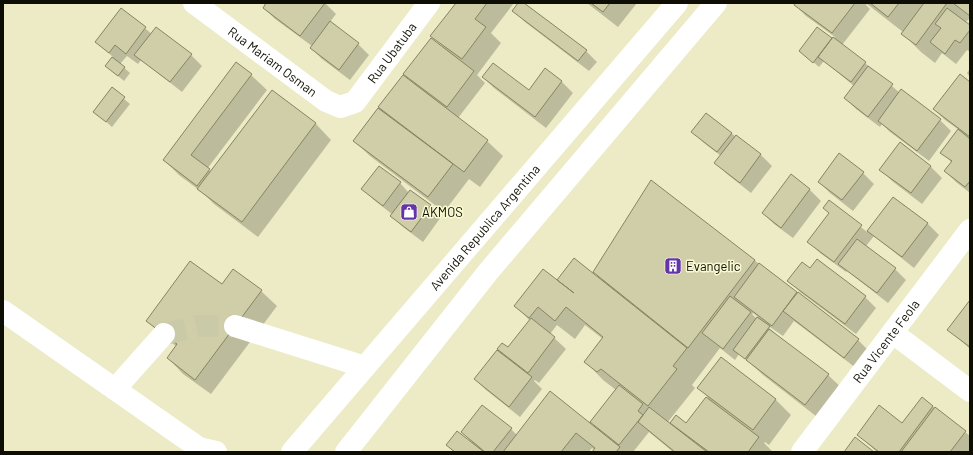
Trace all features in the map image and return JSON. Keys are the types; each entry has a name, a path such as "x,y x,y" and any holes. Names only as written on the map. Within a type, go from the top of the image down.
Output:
{"main road":[{"name":"Rua Mariam Osman","path":"194,3 326,101 340,107 355,102"},
{"name":"Rua Ubatuba","path":"355,102 429,3"},
{"name":"Avenida Republica Argentina","path":"292,452 677,3"},
{"path":"346,452 488,272 716,3"},
{"name":"Rua Vicente Feola","path":"802,452 970,230"},
{"path":"3,311 205,451"},
{"path":"235,326 365,367"},
{"path":"893,332 970,391"},
{"path":"115,389 164,334"}],"building":[{"path":"266,3 325,3 300,36 263,8"},
{"path":"456,3 487,3 475,19 486,27 462,59 430,36"},
{"path":"518,3 524,3 587,50 578,61 512,11"},
{"path":"591,3 610,3 603,12"},
{"path":"795,3 855,3 832,33 794,5"},
{"path":"870,3 899,3 888,17"},
{"path":"924,3 947,3 916,45 901,34"},
{"path":"953,3 970,3 970,16"},
{"path":"121,8 146,27 126,54 115,45 109,53 95,42"},
{"path":"947,8 970,25 970,30 960,43 955,40 945,54 930,42 941,28 935,24"},
{"path":"330,21 359,43 339,70 310,48"},
{"path":"156,27 192,54 170,82 134,55"},
{"path":"817,27 832,38 813,63 799,51"},
{"path":"833,37 866,62 851,82 818,57"},
{"path":"431,38 474,71 447,107 403,74"},
{"path":"112,57 125,67 118,76 105,66"},
{"path":"236,62 252,74 191,155 210,169 197,186 163,160"},
{"path":"493,63 529,90 545,68 562,81 535,117 482,77"},
{"path":"868,66 893,84 868,117 844,98"},
{"path":"960,74 970,82 970,137 933,109"},
{"path":"403,75 488,140 464,172 378,107"},
{"path":"112,87 125,97 106,122 93,112"},
{"path":"901,89 941,119 917,151 878,121"},
{"path":"272,90 316,123 242,222 197,189"},
{"path":"378,108 453,164 428,197 353,141"},
{"path":"706,113 732,133 717,152 691,132"},
{"path":"958,129 970,139 970,181 965,187 944,171 952,161 940,153"},
{"path":"736,135 761,154 740,183 714,163"},
{"path":"900,142 931,166 911,193 879,170"},
{"path":"839,153 864,172 842,200 818,182"},
{"path":"379,166 401,182 383,206 361,189"},
{"path":"791,174 810,189 781,228 762,213"},
{"name":"Evangelic","path":"651,180 755,260 688,348 593,272"},
{"path":"410,190 431,205 411,232 390,216"},
{"path":"893,197 928,223 902,257 867,231"},
{"path":"829,200 862,225 834,262 807,242 829,213 823,208"},
{"path":"857,239 896,268 877,293 838,264"},
{"path":"574,258 687,348 673,366 677,369 648,406 601,369 597,372 584,362 603,337 566,307 555,321 538,307 529,318 514,306 543,269 557,280"},
{"path":"817,259 866,296 845,324 787,281 802,262 810,268"},
{"path":"190,261 222,284 233,269 262,290 195,380 167,358 177,344 146,321"},
{"path":"759,263 797,292 772,326 734,297"},
{"path":"798,292 859,339 844,358 783,311"},
{"path":"730,296 751,312 723,349 702,333"},
{"path":"970,300 970,347 947,330"},
{"path":"757,317 770,326 745,359 733,350"},
{"path":"531,318 555,337 528,373 497,349 502,343 508,347"},
{"path":"769,329 829,374 805,405 746,360"},
{"path":"497,350 532,377 509,407 474,379"},
{"path":"721,357 776,399 753,430 697,388"},
{"path":"619,385 643,404 638,411 643,415 619,445 590,422"},
{"path":"550,391 620,447 616,452 592,452 595,448 576,433 561,452 503,452"},
{"path":"706,397 759,437 748,452 709,452 670,423 676,415 686,423"},
{"path":"922,397 933,406 899,452 879,452 857,435 879,405 902,423"},
{"path":"482,405 512,428 493,452 485,452 461,432"},
{"path":"649,407 707,452 675,452 638,422"},
{"path":"935,407 966,431 950,452 901,452"},
{"path":"457,431 484,452 455,452 446,445"},
{"path":"855,437 874,452 844,452"}],"tunnel":[{"path":"164,334 198,326 235,326"}],"place":[{"name":"AKMOS","path":"409,212"},
{"name":"Evangelic","path":"673,266"}]}
